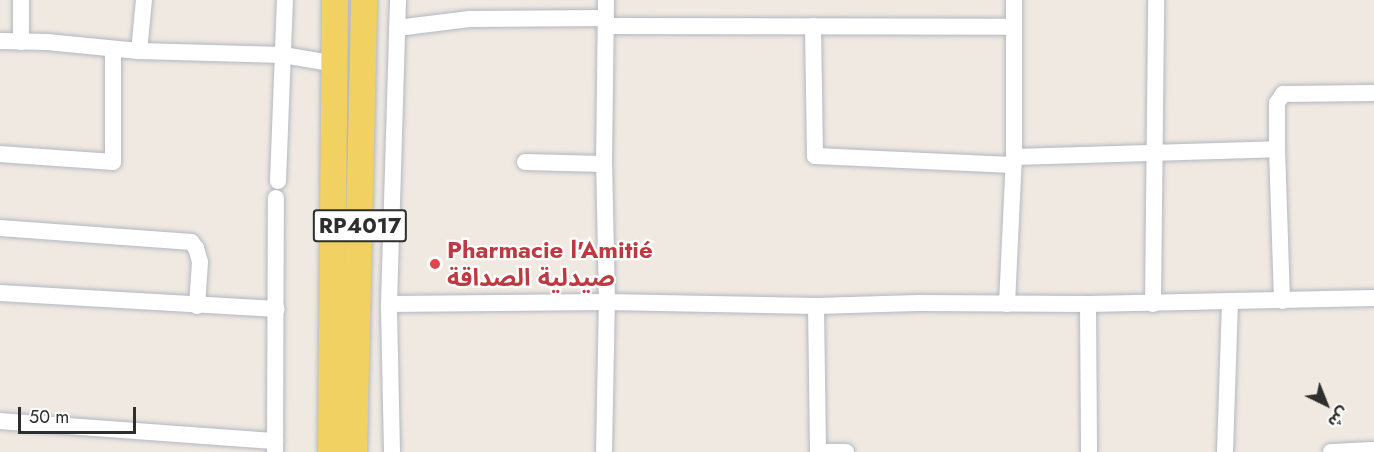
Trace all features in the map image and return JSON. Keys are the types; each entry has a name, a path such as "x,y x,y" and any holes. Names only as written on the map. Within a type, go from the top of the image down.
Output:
{"main road":[{"name":"RP4017","path":"332,452 335,0"},
{"name":"RP4017","path":"354,452 364,0"}],"street":[{"path":"21,0 21,42"},
{"path":"139,51 144,0"},
{"path":"0,421 275,446 277,189 285,0"},
{"path":"392,452 389,304 398,0"},
{"path":"604,452 608,302 604,164 606,0"},
{"path":"1007,304 1013,161 1014,0"},
{"path":"1153,304 1156,0"},
{"path":"397,28 488,18 813,26 1014,27"},
{"path":"813,26 815,156 1013,161 1277,149"},
{"path":"0,41 47,42 139,51 283,55 336,64"},
{"path":"0,154 113,162 113,49"},
{"path":"1282,301 1277,103 1283,94 1374,93"},
{"path":"525,162 604,164"},
{"path":"0,228 191,242 196,248 200,262 197,306"},
{"path":"0,293 277,309"},
{"path":"389,304 608,302 816,306 919,303 1153,304 1374,298"},
{"path":"1225,452 1230,303"},
{"path":"1089,304 1089,452"},
{"path":"816,306 818,452 846,452"},
{"path":"1331,452 1374,450"}],"place":[{"name":"Pharmacie l'Amitié صيدلية الصداقة","path":"435,264"}]}
